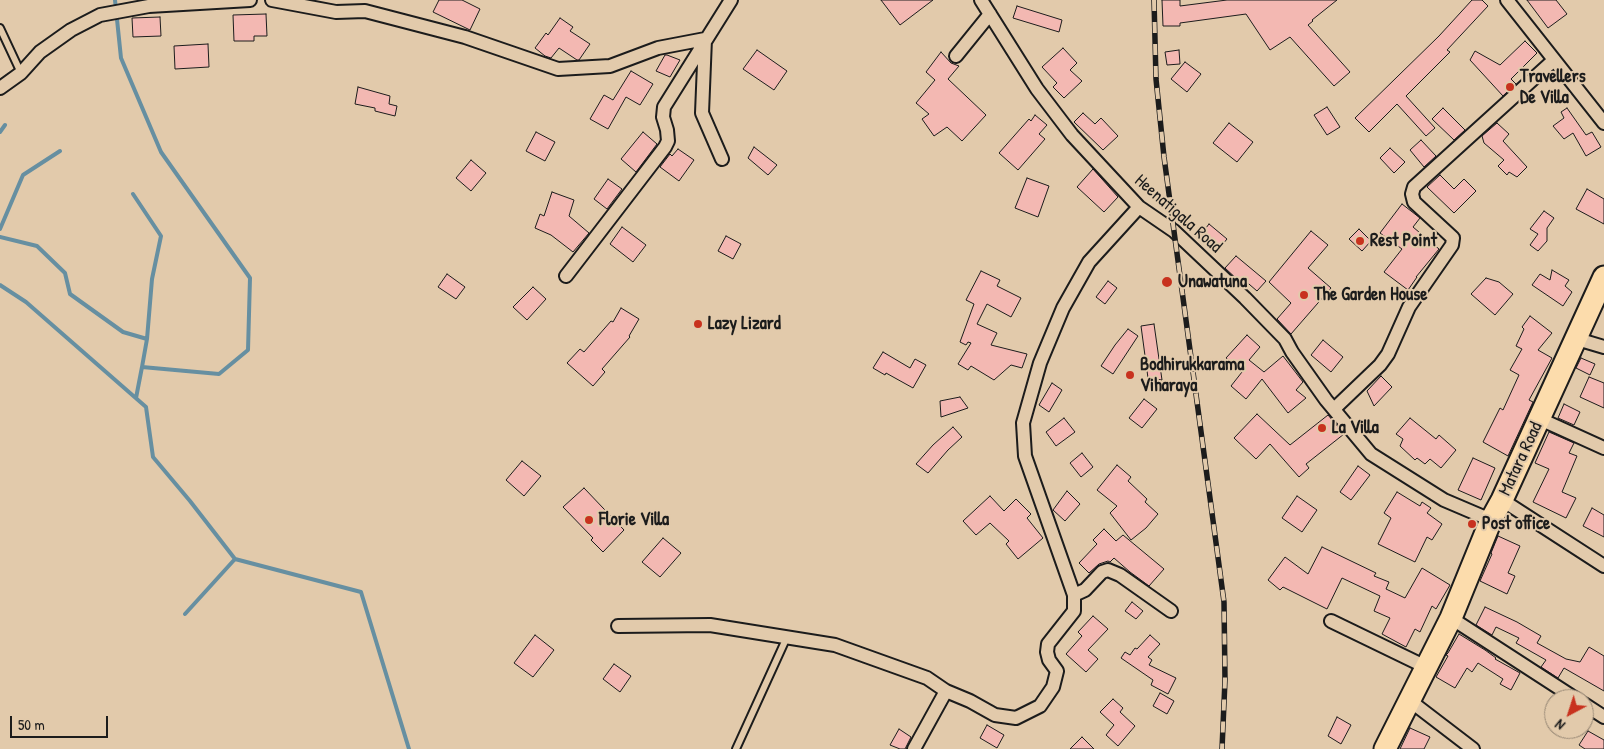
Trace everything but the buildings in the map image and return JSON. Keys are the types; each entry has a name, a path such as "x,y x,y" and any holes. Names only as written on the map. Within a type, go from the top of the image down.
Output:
{"highway":[{"name":"Matara Road","path":"1386,749 1450,618 1491,520 1540,419 1604,277"}],"street":[{"path":"0,88 21,73 40,52 71,30 100,16 149,6 250,0"},
{"path":"272,0 336,12 365,11 465,37 558,69 610,66 658,48 705,39"},
{"path":"566,276 668,141 663,117 664,107 730,0"},
{"name":"Heenatigala Road","path":"981,0 1037,88 1072,135 1139,207 1174,231 1285,339 1292,352 1334,409 1371,454 1444,500 1491,520"},
{"path":"1507,0 1604,123"},
{"path":"956,56 990,14"},
{"path":"705,39 702,113 722,159"},
{"path":"1334,409 1380,365 1388,354 1409,307 1452,245 1453,238 1414,202 1412,194 1414,187 1554,60"},
{"path":"618,626 710,625 835,644 927,678 946,691 970,701 995,715 1016,718 1040,706 1053,687 1057,670 1049,660 1046,652 1048,644 1074,611 1074,595 1025,456 1023,423 1040,363 1063,308 1089,262 1139,207"},
{"path":"1577,339 1604,347"},
{"path":"1540,419 1604,448"},
{"path":"1502,500 1604,566"},
{"path":"1074,595 1085,590 1102,572 1108,570 1120,575 1170,611"},
{"path":"1450,618 1560,689"},
{"path":"1331,621 1426,667"},
{"path":"914,749 946,691"},
{"path":"1409,700 1473,749"}],"lane":[{"path":"0,28 21,73"},
{"path":"736,749 787,637"}],"waterway":[{"path":"115,0 121,58 161,152 250,278 248,350 219,374 142,367 136,398"},
{"path":"0,132 5,125"},
{"path":"0,229 23,175 60,151"},
{"path":"133,194 161,236 152,279 147,339 142,367"},
{"path":"0,237 37,246 65,273 70,294 123,332 147,339"},
{"path":"0,285 26,302 146,407 153,457 235,559 361,592 409,749"},
{"path":"185,614 235,559"}],"railway":[{"path":"1154,0 1156,79 1164,157 1224,602 1225,680 1222,749"}],"place":[{"name":"Travellers De Villa","path":"1510,87"},
{"name":"Rest Point","path":"1360,241"},
{"name":"Unawatuna","path":"1167,282"},
{"name":"The Garden House","path":"1304,295"},
{"name":"Lazy Lizard","path":"698,324"},
{"name":"Bodhirukkarama Viharaya","path":"1130,375"},
{"name":"La Villa","path":"1322,428"},
{"name":"Florie Villa","path":"589,520"},
{"name":"Post office","path":"1472,524"}]}
